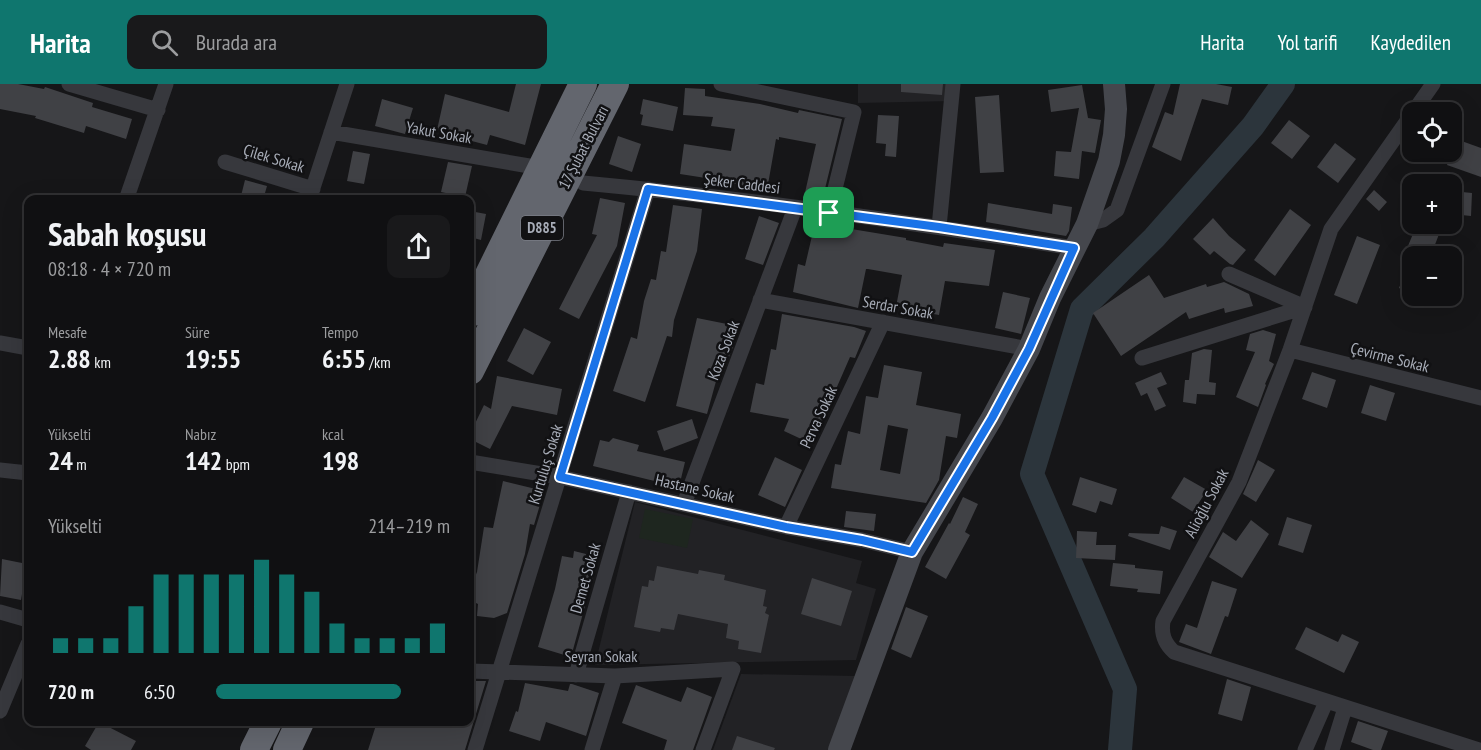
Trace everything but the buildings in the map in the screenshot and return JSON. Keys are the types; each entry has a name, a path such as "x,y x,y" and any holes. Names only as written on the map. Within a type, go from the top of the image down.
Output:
{"highway":[{"name":"17 Şubat Bulvarı","path":"474,295 478,276 542,168 583,84"},
{"name":"17 Şubat Bulvarı","path":"474,363 615,84"},
{"path":"254,750 266,726"},
{"path":"287,750 298,726"}],"main road":[{"path":"839,750 912,552 992,418 1029,349 1087,224 1109,161 1116,109 1114,84"}],"street":[{"path":"69,84 158,110"},
{"path":"128,195 166,84"},
{"path":"311,194 347,84"},
{"path":"721,84 854,112 829,213"},
{"path":"939,227 953,84"},
{"path":"1087,224 1103,220 1117,210 1163,84"},
{"name":"Alioğlu Sokak","path":"1433,84 1331,229 1290,350 1239,482 1163,621 1162,630 1163,638 1174,652 1345,708 1447,745 1479,750"},
{"name":"Yakut Sokak","path":"331,132 542,168"},
{"name":"Çilek Sokak","path":"225,162 311,194"},
{"name":"Şeker Caddesi","path":"583,183 648,189 939,227 1074,248"},
{"name":"Kurtuluş Sokak","path":"475,750 648,189"},
{"name":"Koza Sokak","path":"684,504 795,208"},
{"path":"1229,274 1305,307"},
{"name":"Serdar Sokak","path":"760,300 1029,349"},
{"path":"1142,358 1305,307"},
{"name":"Perva Sokak","path":"786,527 883,322"},
{"path":"0,343 24,347"},
{"name":"Çevirme Sokak","path":"1290,350 1481,398"},
{"name":"Hastane Sokak","path":"474,463 560,477 786,527 862,540 912,552"},
{"path":"0,470 24,473"},
{"name":"Demet Sokak","path":"576,675 629,492"},
{"path":"0,612 24,619"},
{"path":"0,711 24,654"},
{"name":"Seyran Sokak","path":"474,671 615,676 734,669 703,750"},
{"path":"592,750 615,676"},
{"path":"1305,750 1326,702"},
{"path":"1332,750 1345,708"}],"shaded area":[{"path":"858,84 953,84 952,101 858,103"},
{"path":"635,502 862,561 856,583 876,589 856,660 595,665"},
{"path":"645,509 693,519 687,548 639,538"},
{"path":"741,674 856,676 829,750 713,750"}],"waterway":[{"path":"1120,750 1125,689 1032,474 1082,309 1154,238 1253,126 1283,84"}],"route":[{"path":"648,189 829,213 1074,248 1029,349 992,418 912,552 862,540 786,527 560,477 648,189"}]}
